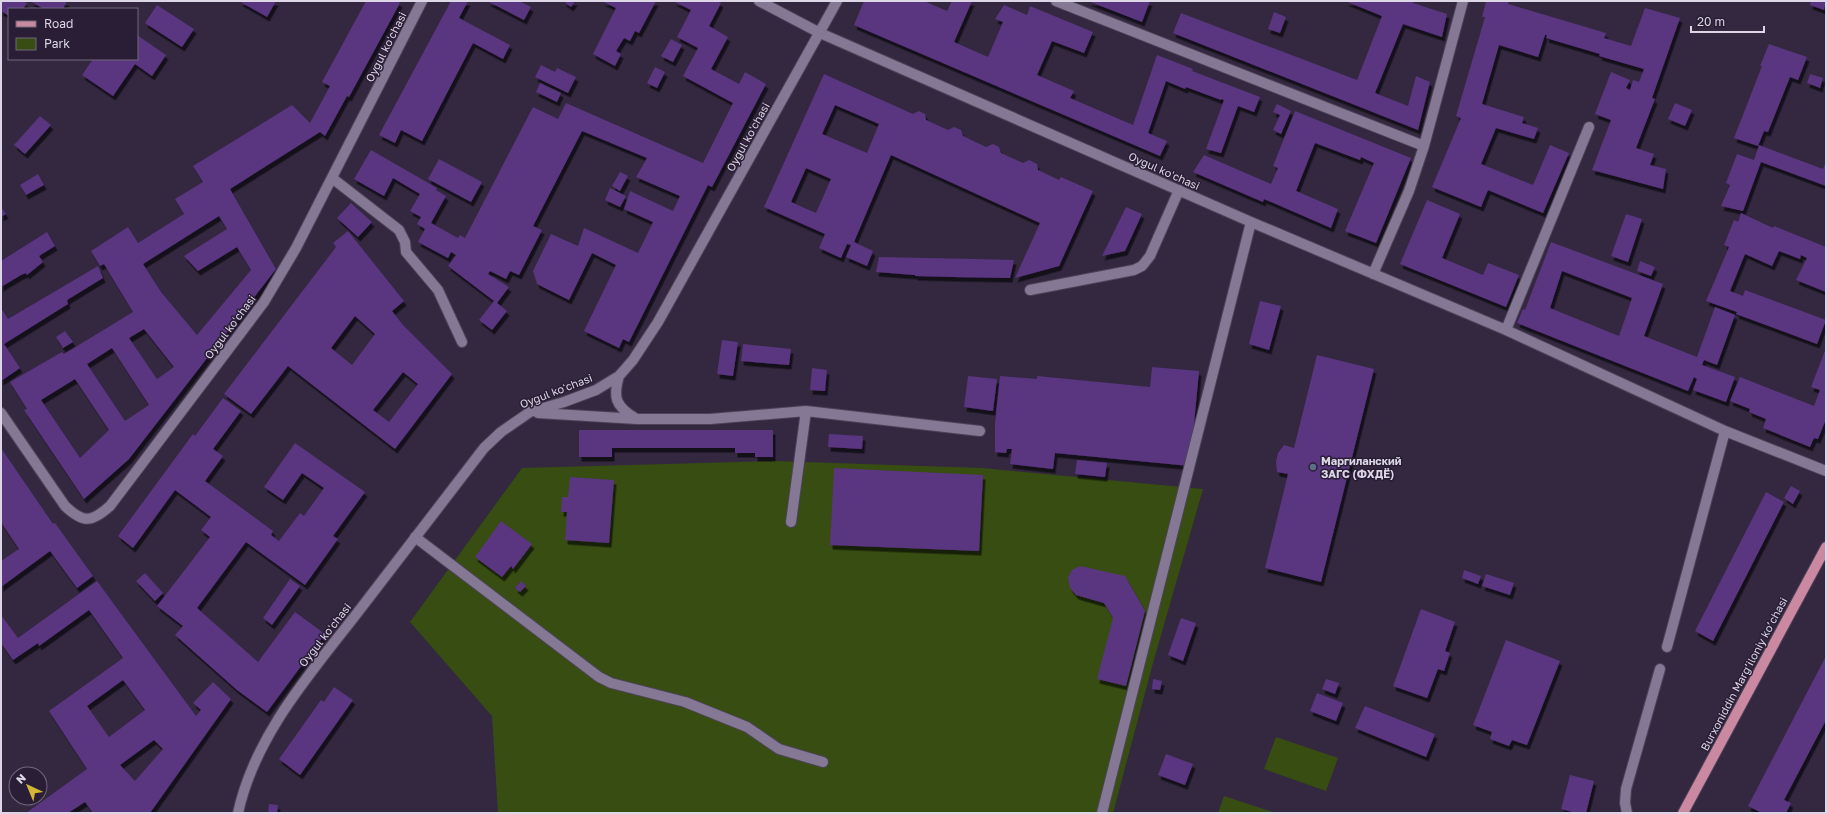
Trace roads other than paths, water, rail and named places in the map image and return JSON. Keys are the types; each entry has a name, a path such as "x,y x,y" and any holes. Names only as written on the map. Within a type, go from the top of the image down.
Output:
{"main road":[{"name":"Burxoniddin Marg’iloniy ko’chasi","path":"1683,813 1826,547"}],"street":[{"name":"Oygul koʻchasi","path":"1,413 64,506 74,515 82,519 91,519 99,516 110,506 264,302 296,248 422,1"},
{"name":"Oygul koʻchasi","path":"759,1 820,33 1251,222 1506,330 1725,431 1826,471"},
{"name":"Oygul koʻchasi","path":"238,813 243,790 255,759 272,729 304,682 484,448 501,432 530,412 564,402 596,390 619,376 633,360 658,322 837,1"},
{"path":"1056,1 1424,146"},
{"path":"1374,274 1409,191 1424,146 1463,1"},
{"path":"1506,330 1589,126"},
{"path":"332,178 399,230 405,242 406,252 438,290 462,342"},
{"path":"1030,290 1123,273 1142,266 1150,256 1179,190"},
{"path":"1102,813 1251,222"},
{"path":"619,376 615,388 617,403 628,414 637,419"},
{"path":"530,412 637,419 710,419 806,411 980,431"},
{"path":"791,522 806,411"},
{"path":"1667,647 1725,431"},
{"path":"416,537 599,677 611,682 685,702 747,727 779,749 823,762"},
{"path":"1627,813 1625,803 1626,789 1660,669"}],"place":[{"name":"Маргиланский ЗАГС (ФХДЁ)","path":"1313,467"}]}
